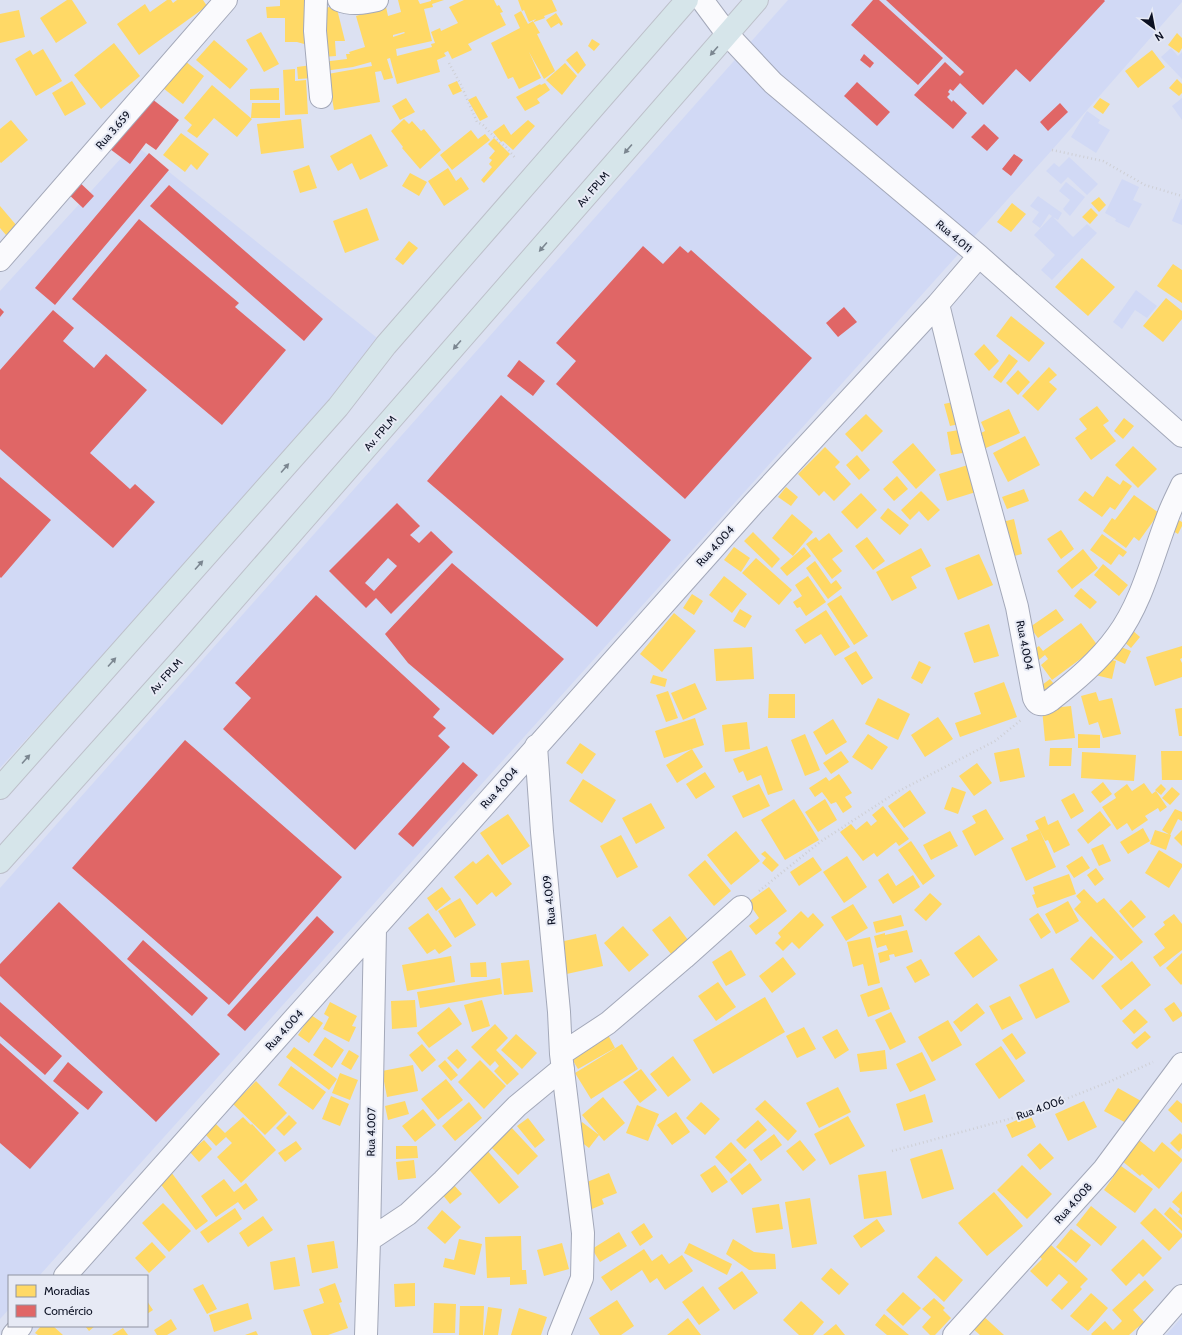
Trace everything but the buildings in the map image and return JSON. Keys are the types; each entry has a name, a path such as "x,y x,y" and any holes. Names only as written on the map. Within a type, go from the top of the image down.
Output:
{"main road":[{"path":"0,788 333,413 386,345 687,0"},
{"name":"Av. FPLM","path":"0,862 214,622 757,0"}],"street":[{"name":"Rua 3.659","path":"0,260 226,0"},
{"path":"316,0 315,31 321,97"},
{"path":"339,0 347,3 364,3 377,0"},
{"name":"Rua 4.011","path":"702,0 728,35 772,83 979,256 1182,436"},
{"name":"Rua 4.004","path":"66,1275 375,929 536,746 753,504 938,304 979,256"},
{"name":"Rua 4.004","path":"938,304 971,439 1017,606 1034,698 1040,705"},
{"path":"1040,705 1050,701 1091,666 1117,636 1135,607 1168,517 1182,485"},
{"name":"Rua 4.009","path":"536,746 562,1061 583,1233 582,1278 559,1335"},
{"path":"369,1240 408,1214 443,1181 562,1061 684,958 740,907"},
{"name":"Rua 4.007","path":"366,1335 375,929"},
{"name":"Rua 4.008","path":"954,1335 1104,1169 1182,1064"},
{"path":"1148,1335 1182,1296"},
{"path":"13,1335 20,1327"}],"path":[{"path":"448,63 461,85 477,122 483,125 500,143 505,146 532,178"},
{"path":"1052,150 1103,161 1145,185 1182,196"},
{"path":"740,907 781,872 820,842 897,792 995,741 1040,705"},
{"name":"Rua 4.006","path":"892,1151 1031,1113 1111,1081 1153,1061"}],"shaded area":[{"path":"788,0 1182,0 1182,2 1052,150 40,1275 8,1275 8,1310 0,1319 0,888"},
{"path":"1171,48 1178,56 1182,52 1182,79 1161,57"},
{"path":"1182,98 1182,120 1172,106"},
{"path":"1087,111 1100,120 1098,123 1110,130 1096,153 1071,137"},
{"path":"134,144 386,345 0,768 0,291"},
{"path":"1069,157 1098,184 1087,195 1068,177 1061,184 1046,171 1054,163 1059,167"},
{"path":"1122,179 1139,187 1133,200 1142,204 1129,228 1115,221 1116,219 1105,213"},
{"path":"1066,182 1085,197 1070,216 1063,209 1070,200 1059,191"},
{"path":"1038,196 1062,213 1058,220 1053,217 1073,237 1087,224 1097,233 1052,280 1041,270 1055,255 1034,235 1052,216 1049,214 1040,228 1032,222 1039,212 1030,206"},
{"path":"1182,199 1182,225 1172,221"},
{"path":"1136,290 1157,306 1147,318 1135,310 1122,329 1113,322"},
{"path":"1182,1317 1182,1335 1166,1335"}]}
